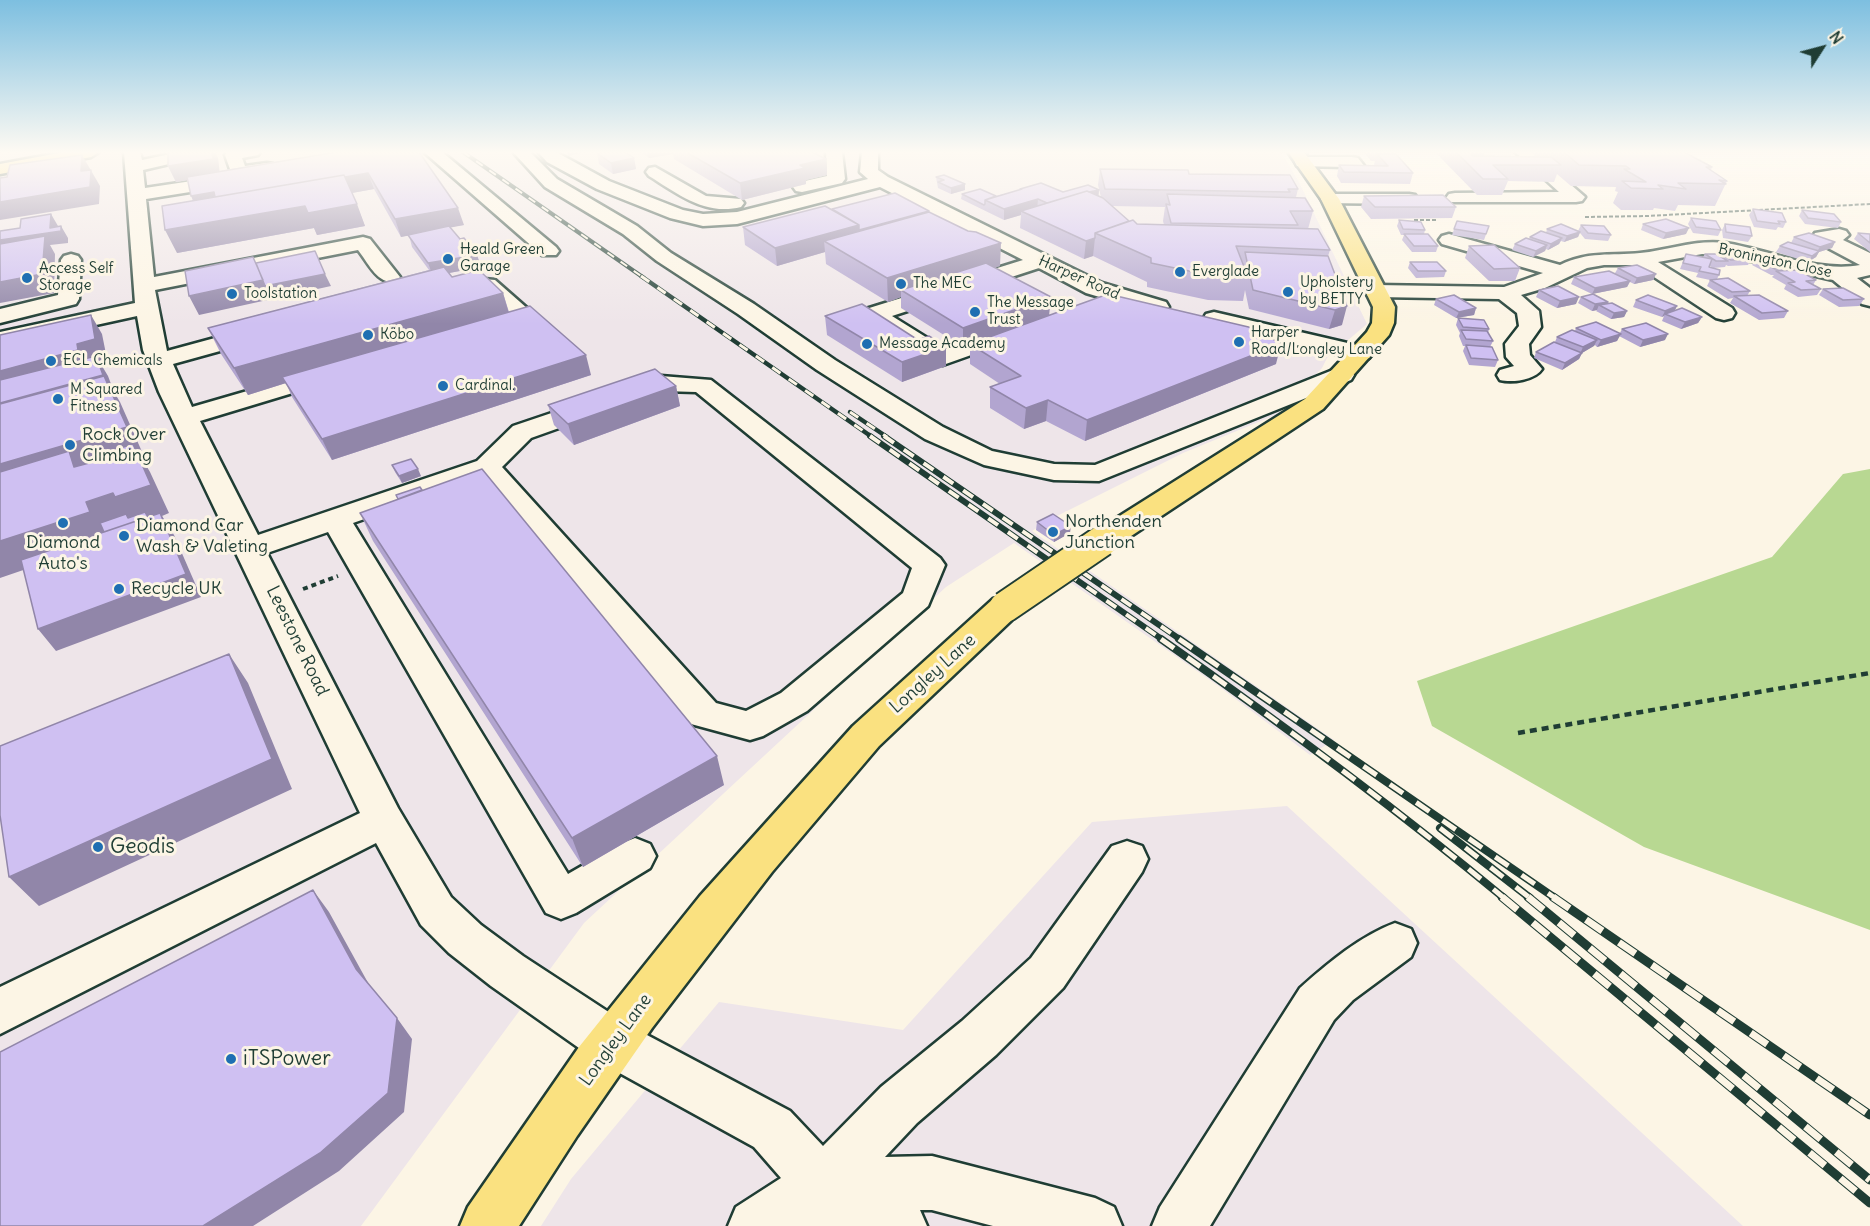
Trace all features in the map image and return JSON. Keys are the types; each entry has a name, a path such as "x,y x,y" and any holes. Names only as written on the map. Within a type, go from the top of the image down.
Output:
{"main road":[{"name":"Longley Lane","path":"487,1226 613,1043 676,958 741,876 865,737 916,686 960,650 1005,607 1102,541 1314,404 1377,335 1383,323 1384,307 1336,209"}],"street":[{"name":"Leestone Road","path":"140,209 144,296 157,354 172,392 277,599 384,820 436,911 458,932 507,971 613,1043 772,1129 827,1205 899,1226"},
{"path":"500,209 549,250"},
{"path":"595,209 630,230 664,257 746,309 826,365 934,433 984,457 1054,472 1099,473 1342,375"},
{"path":"665,209 703,220 725,220 772,209"},
{"name":"Harper Road","path":"938,209 1110,294 1361,353"},
{"path":"1464,209 1468,214"},
{"path":"754,214 777,228"},
{"name":"Bronington Close","path":"1839,235 1822,237 1868,260 1870,267 1840,275"},
{"path":"1449,240 1564,273"},
{"path":"0,339 144,296 363,243 390,277"},
{"name":"Bronington Close","path":"1376,291 1504,292 1538,284 1581,263 1604,259 1640,259 1683,250 1725,249 1840,275 1866,296"},
{"path":"1640,259 1724,313"},
{"path":"0,316 68,299 70,260"},
{"path":"1029,327 943,358 874,314 1040,261"},
{"path":"437,286 487,285 525,316 467,333"},
{"path":"1504,292 1528,311 1530,327 1517,344 1518,357 1530,369 1509,375"},
{"path":"1081,307 1110,294"},
{"path":"157,354 279,322"},
{"path":"186,417 353,368"},
{"path":"661,383 702,386 929,566 917,598 794,702 750,726 704,714 493,468 522,432 661,383"},
{"path":"668,397 702,386"},
{"path":"255,556 493,468 563,434"},
{"path":"339,526 561,900 635,856"},
{"path":"0,1011 384,820"},
{"path":"827,1205 899,1105 979,1038 1047,973 1127,859"},
{"path":"1179,1226 1317,1004 1337,985 1395,943"},
{"path":"755,1226 827,1205 932,1184 1095,1226"}],"path":[{"path":"1580,217 1658,216 1778,209"},
{"path":"1414,220 1437,220"},
{"path":"277,599 363,566"},
{"path":"1518,733 1870,673"}],"shaded area":[{"path":"0,209 1312,209 1367,324 1327,358 1322,368 1278,414 1183,453 1049,520 1032,531 1334,740 1310,755 1217,685 1014,543 946,587 584,923 361,1226 0,1226"},
{"path":"1287,806 1743,1226 541,1226 571,1179 719,1002 903,1030 1092,822"}],"green space":[{"path":"1870,469 1870,930 1644,847 1432,726 1417,681 1772,557 1843,474"}],"building":[{"path":"162,209 286,209 165,230"},
{"path":"306,209 329,209 308,213"},
{"path":"389,209 451,209 395,219"},
{"path":"812,209 831,209 859,225 775,248 743,227"},
{"path":"832,209 929,211 859,230 859,225"},
{"path":"1116,209 1129,221 1095,233 1095,238 1086,241 1021,211"},
{"path":"1167,209 1313,211 1290,211 1298,225 1171,223"},
{"path":"1753,209 1782,213 1786,222 1778,221 1780,224 1757,221"},
{"path":"1802,210 1834,214 1841,222 1808,218"},
{"path":"929,212 968,231 1001,243 887,278 824,241"},
{"path":"51,214 50,228 61,226 61,231 0,240 0,231 20,228 21,219"},
{"path":"1691,218 1716,221 1721,230 1696,227"},
{"path":"1666,219 1689,228 1666,233 1643,224"},
{"path":"1133,220 1137,224 1318,229 1330,250 1236,246 1248,277 1213,276 1151,263 1151,258 1095,233"},
{"path":"1399,220 1421,222 1425,230 1403,229"},
{"path":"1457,221 1489,226 1486,234 1454,229"},
{"path":"1561,224 1580,232 1567,236 1547,229"},
{"path":"1725,224 1750,227 1752,236 1726,232"},
{"path":"1581,225 1604,226 1611,235 1588,233"},
{"path":"449,226 460,239 464,238 477,255 428,263 408,235"},
{"path":"1541,231 1562,238 1551,244 1530,237"},
{"path":"1809,233 1835,242 1820,247 1794,237"},
{"path":"1858,233 1870,234 1870,243"},
{"path":"1404,234 1428,234 1438,246 1414,246"},
{"path":"45,236 42,274 0,282 0,244"},
{"path":"1526,238 1547,245 1536,251 1515,244"},
{"path":"1788,242 1819,251 1812,256 1780,246"},
{"path":"1494,245 1520,268 1494,269 1469,246"},
{"path":"315,251 325,274 265,286 256,263"},
{"path":"1245,252 1328,256 1347,306 1335,310 1253,290"},
{"path":"1740,252 1751,259 1731,260 1719,253"},
{"path":"1686,254 1712,259 1709,267 1720,270 1719,275 1699,271 1701,267 1683,263"},
{"path":"1705,254 1716,254 1728,261 1716,261"},
{"path":"253,257 263,280 189,296 185,271"},
{"path":"1776,257 1795,267 1775,269 1756,259"},
{"path":"1410,262 1437,262 1446,271 1418,271"},
{"path":"986,263 1051,297 963,328 901,290"},
{"path":"1637,265 1656,274 1637,278 1618,268"},
{"path":"444,267 452,277 479,270 503,293 234,368 208,328"},
{"path":"1798,270 1816,280 1806,281 1821,289 1801,290 1788,283 1795,282 1776,271"},
{"path":"1609,271 1630,281 1595,288 1574,277"},
{"path":"1728,278 1750,291 1732,292 1710,280"},
{"path":"1558,286 1579,297 1560,301 1539,290"},
{"path":"1843,288 1864,299 1843,300 1823,289"},
{"path":"1108,294 1257,329 1281,344 1087,420 1048,400 1026,408 990,387 1021,376 970,344"},
{"path":"1593,294 1608,302 1595,304 1581,297"},
{"path":"1454,295 1476,308 1459,312 1436,299"},
{"path":"1648,295 1677,306 1665,311 1636,300"},
{"path":"1759,295 1788,311 1762,313 1734,296"},
{"path":"1612,303 1627,311 1614,313 1599,305"},
{"path":"862,304 918,340 929,336 946,347 902,362 825,316"},
{"name":"Cardinal.","path":"530,306 586,355 322,439 282,377"},
{"path":"1682,308 1702,317 1685,322 1665,314"},
{"path":"91,315 95,339 77,344 78,350 0,371 0,335"},
{"path":"1458,318 1484,320 1489,329 1463,327"},
{"path":"1596,322 1621,334 1601,340 1576,328"},
{"path":"1646,323 1668,334 1643,340 1622,329"},
{"path":"1461,330 1487,331 1493,341 1466,339"},
{"path":"1572,330 1597,340 1583,347 1557,337"},
{"path":"1554,342 1582,353 1565,363 1536,352"},
{"path":"1466,345 1492,347 1498,360 1471,358"},
{"path":"96,356 103,375 0,403 0,380"},
{"path":"655,369 676,386 568,424 548,405"},
{"path":"104,376 127,427 0,464 0,404"},
{"path":"133,444 151,485 115,497 113,493 86,502 90,512 0,541 0,472 69,451 74,467 104,459 102,454"},
{"path":"411,459 418,469 399,476 392,465"},
{"path":"482,469 717,756 572,838 360,513"},
{"path":"420,487 422,490 398,499 396,495"},
{"path":"145,512 148,517 104,532 100,523 126,514 128,518"},
{"path":"160,513 186,574 38,629 21,560"},
{"path":"1053,514 1071,526 1054,535 1037,522"},
{"name":"Geodis","path":"229,654 272,759 9,877 0,815 0,746"},
{"name":"iTSPower","path":"313,890 356,969 397,1018 388,1093 320,1153 203,1226 0,1226 0,1052"}],"railway":[{"path":"545,209 644,278"},
{"path":"641,276 872,437"},
{"path":"850,412 887,437"},
{"path":"870,436 1163,640"},
{"path":"884,436 1181,640"},
{"path":"1161,639 1335,765 1504,898"},
{"path":"1179,639 1555,898"},
{"path":"1440,828 1530,898"},
{"path":"1502,897 1870,1203"},
{"path":"1528,897 1870,1180"},
{"path":"1553,897 1870,1115"}],"place":[{"name":"Heald Green Garage","path":"448,259"},
{"name":"Everglade","path":"1180,272"},
{"name":"Access Self Storage","path":"27,278"},
{"name":"The MEC","path":"901,284"},
{"name":"Upholstery by BETTY","path":"1288,292"},
{"name":"Toolstation","path":"232,294"},
{"name":"The Message Trust","path":"975,312"},
{"name":"Köbo","path":"368,335"},
{"name":"Harper Road/Longley Lane","path":"1239,342"},
{"name":"Message Academy","path":"867,344"},
{"name":"ECL Chemicals","path":"51,361"},
{"name":"Cardinal.","path":"443,386"},
{"name":"M Squared Fitness","path":"58,399"},
{"name":"Rock Over Climbing","path":"70,445"},
{"name":"Diamond Auto's","path":"63,523"},
{"name":"Northenden Junction","path":"1053,532"},
{"name":"Diamond Car Wash & Valeting","path":"124,536"},
{"name":"Recycle UK","path":"119,589"},
{"name":"Geodis","path":"98,847"},
{"name":"iTSPower","path":"231,1059"}]}
